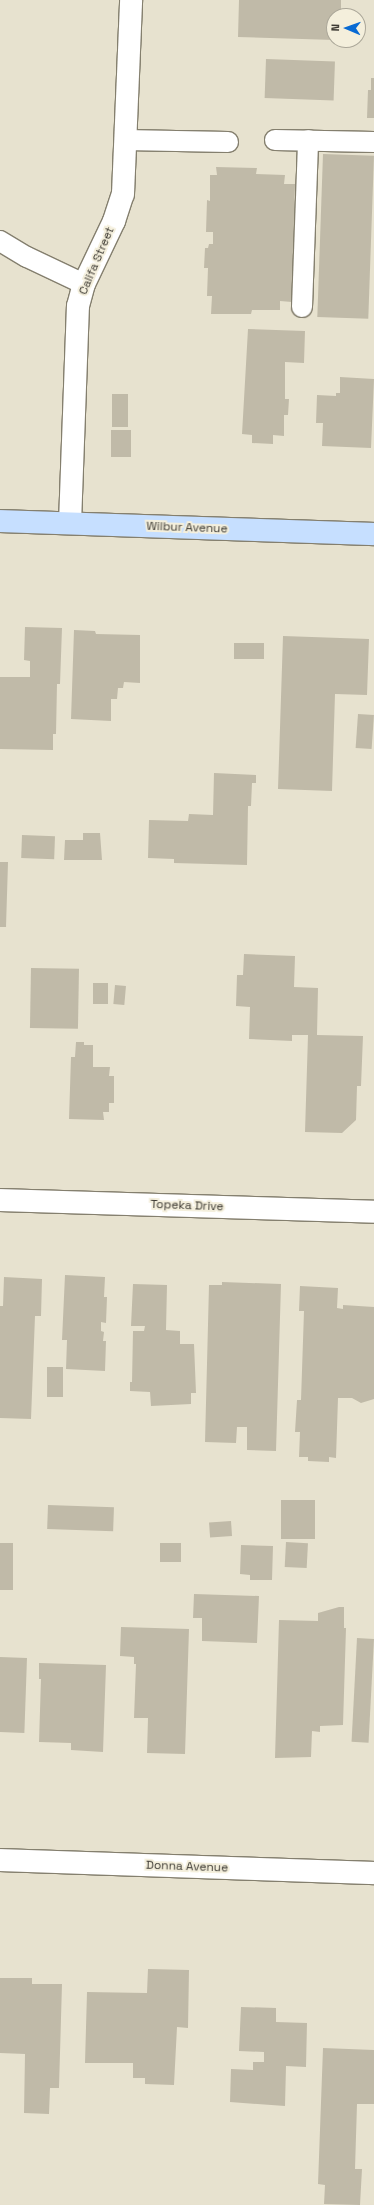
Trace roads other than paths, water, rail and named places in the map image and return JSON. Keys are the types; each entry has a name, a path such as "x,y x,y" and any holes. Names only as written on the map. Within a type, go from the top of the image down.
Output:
{"main road":[{"name":"Wilbur Avenue","path":"0,521 374,534"}],"street":[{"name":"Califa Street","path":"70,523 78,306 84,284 114,221 123,194 131,0"},
{"name":"Topeka Drive","path":"0,1200 374,1212"},
{"name":"Donna Avenue","path":"0,1860 374,1872"}],"lane":[{"path":"125,140 228,142"},
{"path":"275,140 374,142"},
{"path":"302,307 308,140"},
{"path":"0,241 28,257 84,284"}]}
